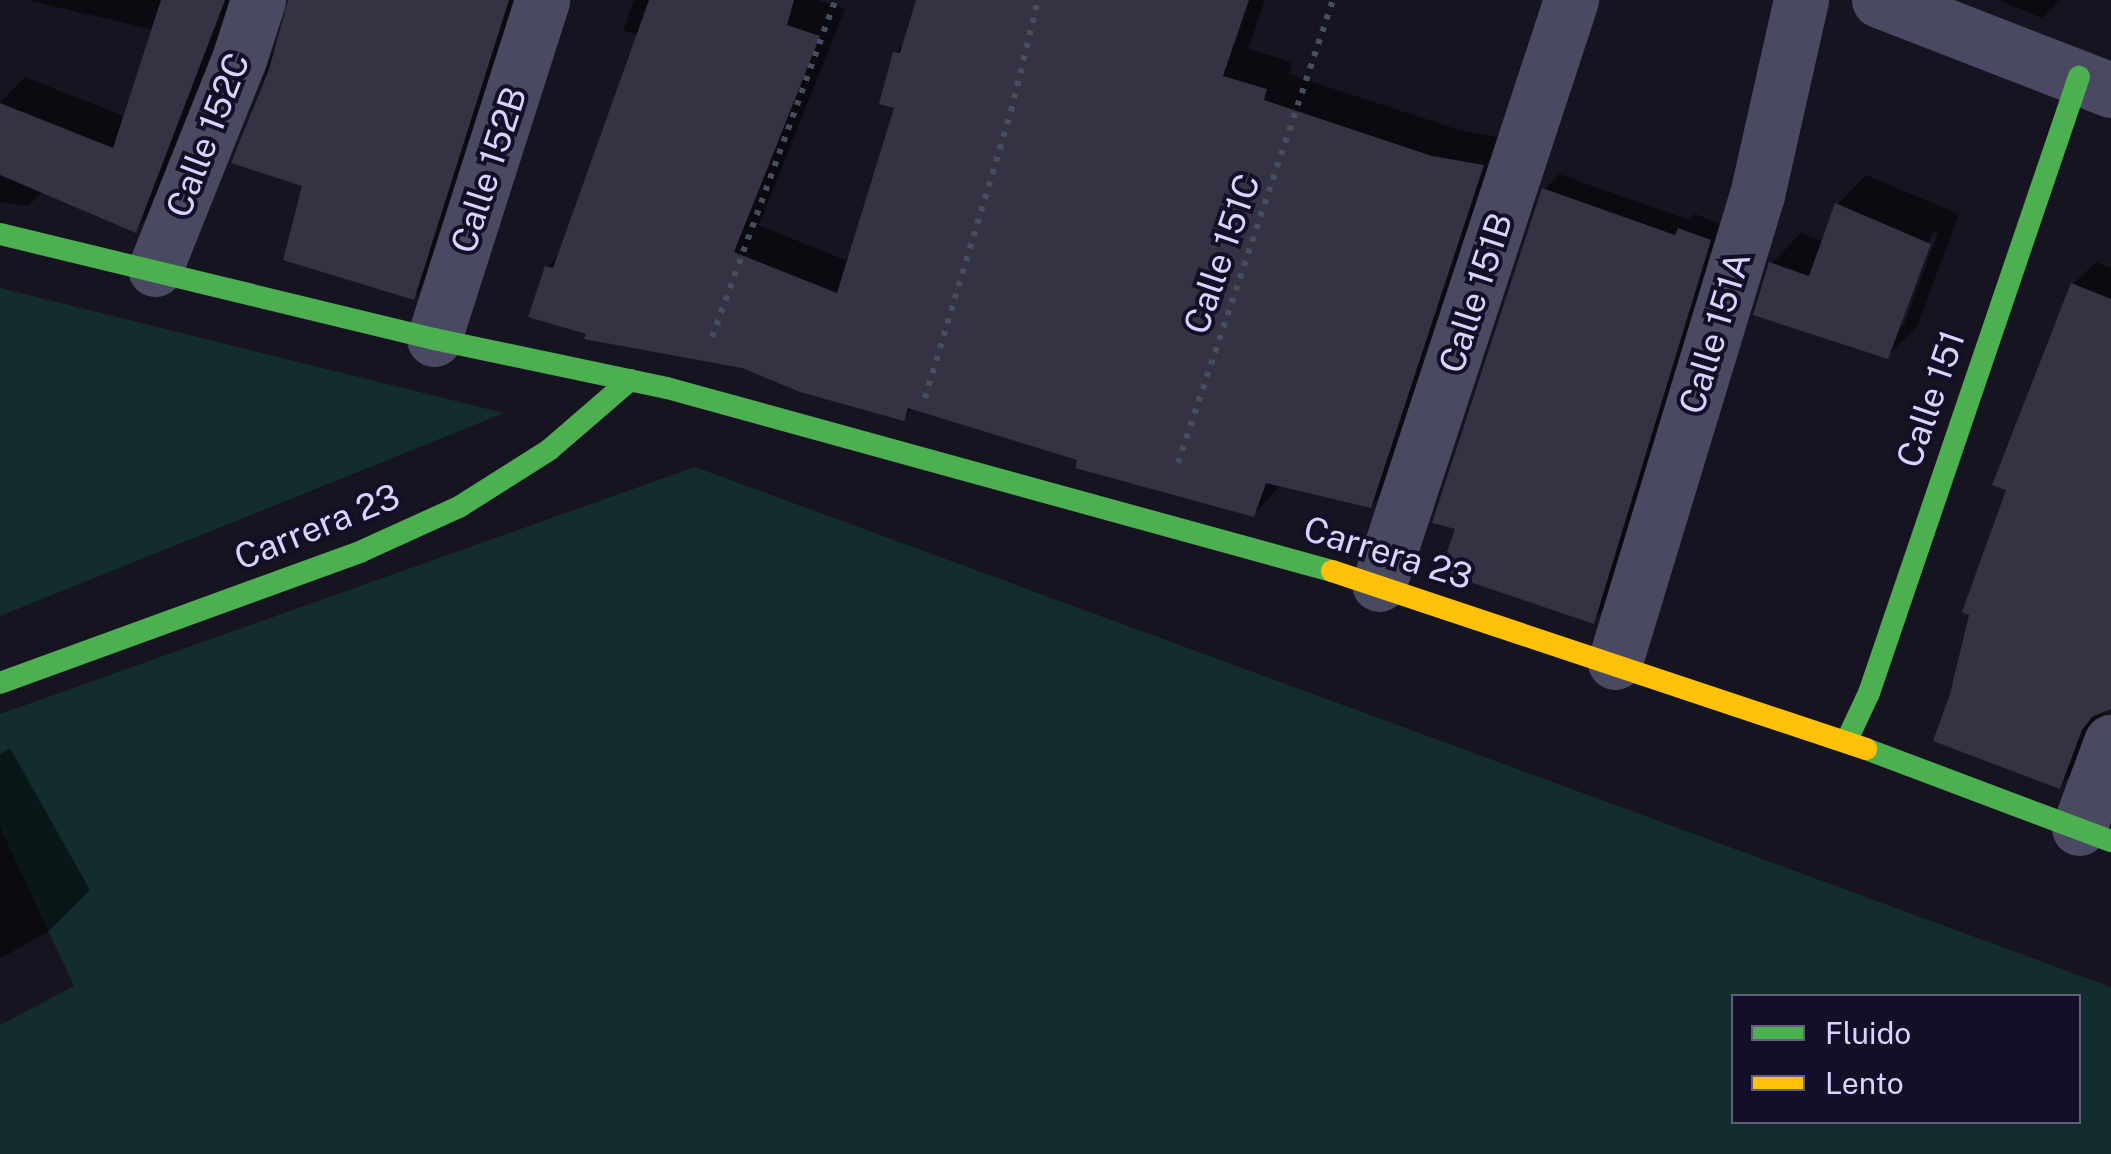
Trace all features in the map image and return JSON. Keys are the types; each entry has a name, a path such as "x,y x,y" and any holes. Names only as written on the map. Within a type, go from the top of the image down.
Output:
{"street":[{"name":"Calle 152C","path":"155,270 258,0"},
{"name":"Calle 152B","path":"434,339 542,0"},
{"name":"Calle 151B","path":"1379,584 1570,0"},
{"name":"Calle 151A","path":"1615,662 1757,195 1801,0"},
{"path":"1879,0 2095,84"},
{"name":"Calle 151","path":"1846,742 1869,693 2095,84"},
{"name":"Carrera 23","path":"0,234 434,339 630,380 1379,584 1846,742 2095,835"},
{"name":"Carrera 23","path":"0,683 362,551 459,506 550,450 630,380"},
{"path":"2095,835 2111,742"}],"path":[{"path":"712,339 835,0"},
{"path":"909,455 1011,111 1038,0"},
{"name":"Calle 151C","path":"1159,524 1333,0"}],"green space":[{"path":"0,288 504,413 0,616"},
{"path":"695,467 2111,987 2111,1154 0,1154 0,1025 74,986 0,827 0,714"}],"building":[{"path":"161,0 225,0 136,233 0,175 0,103 113,148"},
{"path":"288,0 509,0 414,300 283,260 302,186 231,163 269,69"},
{"path":"649,0 794,0 787,25 820,36 734,252 837,293 894,108 879,104 893,52 900,53 916,0 1249,0 1223,76 1267,89 1264,100 1432,156 1484,165 1371,508 1266,483 1254,517 1075,468 1077,460 908,408 904,421 800,392 742,368 584,339 586,334 528,317 545,266 553,268"},
{"path":"1542,188 1675,235 1678,228 1711,240 1594,624 1440,572 1455,529 1432,523"},
{"path":"1835,203 1931,244 1888,359 1753,315 1769,262 1809,276"},
{"path":"2071,283 2111,299 2111,709 2092,717 2082,730 2060,789 1933,741 1950,694 1969,615 1962,612 2006,490 1992,485"}],"traffic: fast":[{"path":"1846,742 1869,693 2079,77"},
{"path":"0,234 434,339 667,388 1332,571"},
{"path":"0,683 362,551 459,507 549,450 630,380"},
{"path":"1866,749 2111,841"}],"traffic: slow":[{"path":"1332,571 1866,749"}]}
